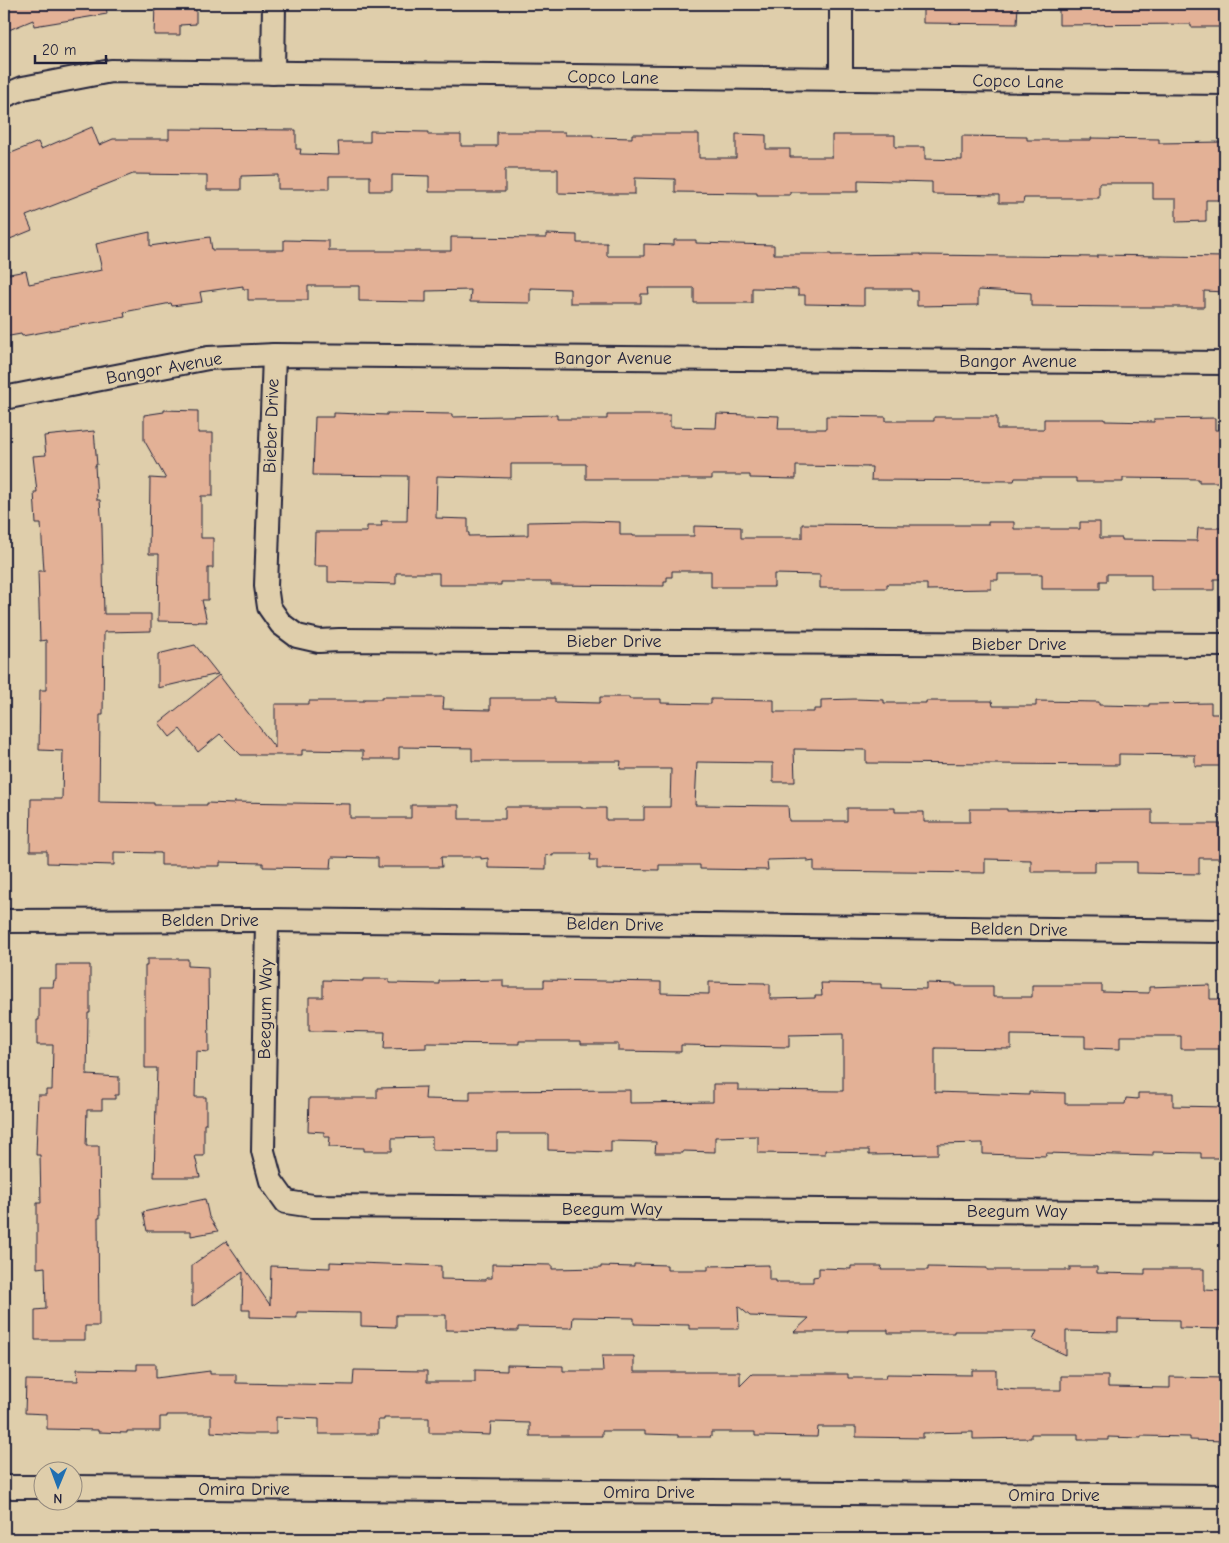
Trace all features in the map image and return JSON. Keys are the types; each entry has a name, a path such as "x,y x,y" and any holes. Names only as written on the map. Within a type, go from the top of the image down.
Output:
{"street":[{"path":"273,73 274,4"},
{"path":"841,4 841,79"},
{"name":"Copco Lane","path":"4,96 24,88 111,71 1225,83"},
{"name":"Bangor Avenue","path":"4,398 208,358 274,355 1225,363"},
{"name":"Bieber Drive","path":"274,355 266,586 270,607 280,624 297,636 319,641 1225,645"},
{"name":"Belden Drive","path":"4,921 266,920 1225,931"},
{"name":"Beegum Way","path":"266,920 264,1151 272,1181 286,1202 313,1206 1225,1213"},
{"path":"4,1486 32,1487"},
{"name":"Omira Drive","path":"82,1487 1225,1496"}],"building":[{"path":"4,4 106,4 107,14 34,26 33,20 4,32"},
{"path":"155,4 196,4 196,24 180,25 180,35 154,35"},
{"path":"923,4 1018,4 1017,24 923,23"},
{"path":"1059,4 1220,4 1220,27 1191,27 1191,24 1059,25"},
{"path":"92,127 99,145 113,139 169,139 169,129 296,130 296,149 301,149 300,154 339,155 338,142 370,142 370,131 428,132 428,135 461,135 461,146 497,146 497,132 565,132 565,135 632,138 632,134 699,134 699,158 736,158 736,134 766,135 766,149 790,149 790,157 832,157 832,135 895,135 895,147 925,147 925,159 962,160 962,136 1027,137 1027,140 1091,140 1091,138 1159,139 1159,143 1225,142 1225,200 1206,200 1206,221 1176,222 1176,199 1153,199 1153,183 1099,183 1099,198 1024,198 1023,203 999,203 999,195 932,194 932,182 858,180 858,192 790,192 790,195 675,192 675,179 635,178 635,194 558,193 558,169 505,169 505,192 429,192 429,176 392,175 392,191 370,191 370,176 329,176 329,189 278,189 278,175 241,176 241,190 207,190 207,175 133,174 26,216 32,230 10,239 9,233 4,236 4,156 38,142 41,149"},
{"path":"150,232 150,246 210,237 212,250 284,250 284,240 329,241 329,251 451,251 451,237 546,238 546,234 577,235 577,243 607,243 607,256 644,256 644,244 674,245 674,240 696,240 696,243 774,245 774,254 1225,257 1225,292 1204,291 1204,307 1031,306 1031,293 978,290 978,305 917,306 917,291 911,291 911,289 864,289 864,305 805,304 805,295 798,295 798,289 752,288 752,303 694,303 694,288 648,288 649,294 641,294 641,303 570,303 570,289 530,288 530,303 470,302 471,290 426,291 426,302 359,301 359,286 308,286 308,300 248,300 248,289 243,289 243,286 200,292 202,302 172,306 171,303 124,312 125,317 22,336 21,334 4,337 4,275 26,271 29,284 102,270 96,244"},
{"path":"164,410 198,411 198,433 213,433 213,496 201,496 201,538 213,538 213,568 208,568 208,600 202,600 207,622 158,621 159,554 149,554 150,478 166,479 144,440 144,415 164,412"},
{"path":"334,413 387,415 387,413 452,414 452,417 557,415 557,419 607,419 607,415 670,415 670,427 716,428 717,414 779,416 778,429 826,429 826,416 886,417 886,421 934,421 934,417 997,417 997,429 1044,429 1044,419 1105,419 1105,421 1154,422 1154,419 1215,418 1215,430 1225,430 1225,482 1199,482 1199,479 1123,478 1123,482 1076,482 1076,478 1015,478 1014,481 871,480 872,467 796,466 796,479 750,478 750,475 712,475 712,479 586,479 586,464 511,464 511,478 437,476 436,518 468,519 469,536 528,535 528,522 585,521 620,522 620,535 633,536 694,536 694,526 741,527 741,538 802,538 802,524 988,525 988,522 1014,522 1014,529 1080,529 1080,522 1100,522 1100,538 1197,541 1198,528 1225,528 1225,579 1214,579 1214,590 1151,590 1151,574 1107,574 1107,581 1100,581 1100,589 1042,589 1042,574 998,574 998,580 991,580 991,589 927,590 927,584 887,584 887,588 820,588 820,575 774,574 774,587 711,587 711,571 672,571 672,577 667,577 667,581 664,581 664,586 551,585 551,582 501,582 501,585 439,585 439,573 396,573 396,584 328,582 328,566 314,566 315,532 367,532 367,526 382,526 381,521 407,521 408,476 313,475 315,417 334,417"},
{"path":"94,431 97,465 95,465 97,500 100,500 102,528 104,614 151,614 151,631 104,632 103,715 100,715 99,802 154,803 154,805 234,804 234,802 350,804 350,818 411,818 411,805 459,805 459,819 505,819 505,807 581,807 606,808 606,820 644,820 644,807 670,807 671,769 620,769 621,761 472,761 472,748 399,747 399,759 363,759 363,751 302,750 302,755 241,755 220,734 198,752 180,729 170,737 159,723 219,675 275,748 275,704 309,704 309,701 364,701 364,699 382,699 382,697 444,697 443,709 490,710 490,698 555,698 555,702 600,703 600,697 629,697 629,699 661,699 661,703 711,704 711,699 774,700 774,712 814,712 814,709 821,709 821,700 854,699 884,700 884,703 992,701 993,706 1036,706 1036,701 1099,702 1099,705 1149,706 1149,704 1211,703 1211,714 1225,714 1225,766 1195,766 1195,755 1119,754 1119,765 866,763 866,750 794,749 795,782 773,782 773,763 697,762 695,805 788,806 789,821 847,821 847,808 895,808 895,812 924,812 924,822 970,822 970,809 1007,809 1007,811 1152,810 1152,824 1221,824 1221,858 1199,858 1199,874 1137,873 1137,862 1095,862 1095,872 1031,872 1031,860 985,859 985,873 814,871 814,861 808,862 808,859 767,860 768,870 700,869 700,865 659,865 659,870 597,869 597,860 590,860 591,854 546,855 546,869 488,868 488,858 481,859 481,857 441,857 442,867 378,867 378,858 332,857 331,868 263,867 263,863 220,862 220,866 161,865 161,853 114,852 114,865 47,863 47,851 30,851 31,799 62,799 63,751 39,750 40,690 46,690 46,640 40,641 38,571 44,571 41,524 36,524 34,492 37,492 33,456 46,455 44,436"},
{"path":"195,645 218,674 158,688 158,654"},
{"path":"147,959 188,959 188,966 208,967 209,1052 196,1051 195,1097 206,1097 204,1156 195,1156 200,1177 154,1177 157,1068 145,1068 145,966 147,966"},
{"path":"56,965 90,965 87,1075 119,1077 119,1095 115,1095 115,1099 102,1099 102,1110 87,1110 86,1146 99,1146 100,1218 98,1218 99,1326 85,1326 85,1340 35,1340 35,1310 46,1309 45,1267 37,1268 37,1203 41,1203 40,1155 36,1155 38,1095 46,1095 46,1090 52,1090 53,1045 37,1045 37,1020 39,1020 39,987 53,987 54,980 56,980"},
{"path":"363,979 389,979 389,983 439,984 439,981 503,980 503,987 544,987 544,980 661,982 661,993 709,994 709,982 765,983 770,984 770,999 815,998 815,996 822,996 821,983 881,984 881,988 926,989 926,983 956,984 956,986 993,986 993,997 1032,997 1032,985 1102,985 1102,992 1149,993 1149,987 1210,985 1210,999 1225,999 1225,1049 1181,1049 1181,1036 1120,1036 1120,1049 1085,1048 1085,1036 1011,1035 1011,1049 935,1048 935,1092 1029,1095 1029,1092 1065,1093 1065,1104 1125,1104 1126,1098 1138,1099 1138,1093 1173,1093 1173,1106 1225,1107 1225,1158 1201,1158 1201,1153 1153,1152 1153,1156 1046,1153 1046,1156 983,1154 983,1143 938,1144 938,1154 869,1155 869,1150 825,1150 825,1154 758,1153 758,1136 715,1137 715,1152 683,1151 683,1153 655,1153 656,1142 611,1141 611,1152 548,1150 548,1134 497,1134 497,1151 432,1150 432,1137 392,1138 392,1151 364,1151 364,1148 329,1147 330,1137 324,1137 324,1132 308,1131 309,1098 377,1098 377,1088 426,1087 425,1099 470,1100 470,1091 630,1090 630,1103 713,1102 713,1084 738,1084 738,1090 843,1091 843,1034 789,1035 789,1047 681,1045 681,1052 618,1051 618,1044 581,1044 581,1041 519,1041 519,1044 426,1043 426,1048 384,1049 385,1032 309,1031 309,997 323,997 323,980 363,981"},
{"path":"205,1199 209,1217 218,1231 191,1236 191,1231 147,1231 143,1212"},
{"path":"226,1241 270,1305 271,1266 330,1268 330,1262 441,1266 441,1279 486,1280 486,1278 492,1278 492,1264 552,1265 552,1269 601,1268 601,1266 634,1267 634,1264 667,1265 667,1270 708,1270 708,1266 769,1265 769,1280 776,1280 776,1282 813,1282 813,1277 819,1276 819,1268 851,1269 851,1266 882,1266 881,1270 928,1270 928,1267 987,1268 987,1270 1070,1270 1070,1267 1097,1267 1097,1273 1145,1274 1145,1269 1204,1269 1204,1290 1225,1291 1225,1329 1179,1328 1179,1320 1118,1319 1118,1332 1066,1331 1066,1355 1033,1340 1037,1331 888,1333 888,1330 848,1330 848,1332 794,1332 809,1318 750,1316 738,1306 739,1329 689,1329 689,1325 634,1324 634,1318 573,1317 572,1328 518,1327 518,1331 446,1330 446,1315 396,1315 396,1327 361,1326 361,1313 297,1312 297,1318 250,1317 250,1310 242,1310 243,1272 192,1307 192,1265"},
{"path":"602,1356 634,1356 634,1372 740,1372 740,1386 752,1374 848,1374 848,1378 886,1378 887,1374 972,1375 972,1370 996,1370 996,1388 1017,1390 1061,1390 1061,1376 1108,1376 1108,1387 1170,1388 1170,1377 1225,1378 1225,1441 1190,1440 1190,1437 1141,1436 1141,1438 1108,1437 1108,1440 1078,1440 1078,1434 1031,1434 1031,1438 973,1439 973,1432 923,1433 923,1438 856,1437 856,1427 818,1427 817,1437 755,1436 755,1432 711,1432 711,1437 678,1437 678,1435 645,1434 645,1431 602,1431 602,1436 530,1436 530,1423 491,1422 490,1435 429,1433 429,1418 384,1418 384,1420 378,1420 378,1434 319,1434 319,1419 276,1417 276,1434 244,1434 211,1432 211,1415 167,1415 167,1417 160,1417 160,1431 127,1431 127,1433 98,1432 98,1430 47,1429 47,1414 25,1413 26,1380 78,1381 77,1369 137,1370 137,1364 156,1364 156,1378 210,1371 210,1374 236,1374 236,1383 353,1385 354,1370 427,1371 427,1382 475,1382 475,1370 507,1371 507,1365 563,1366 563,1371 603,1371"}]}
